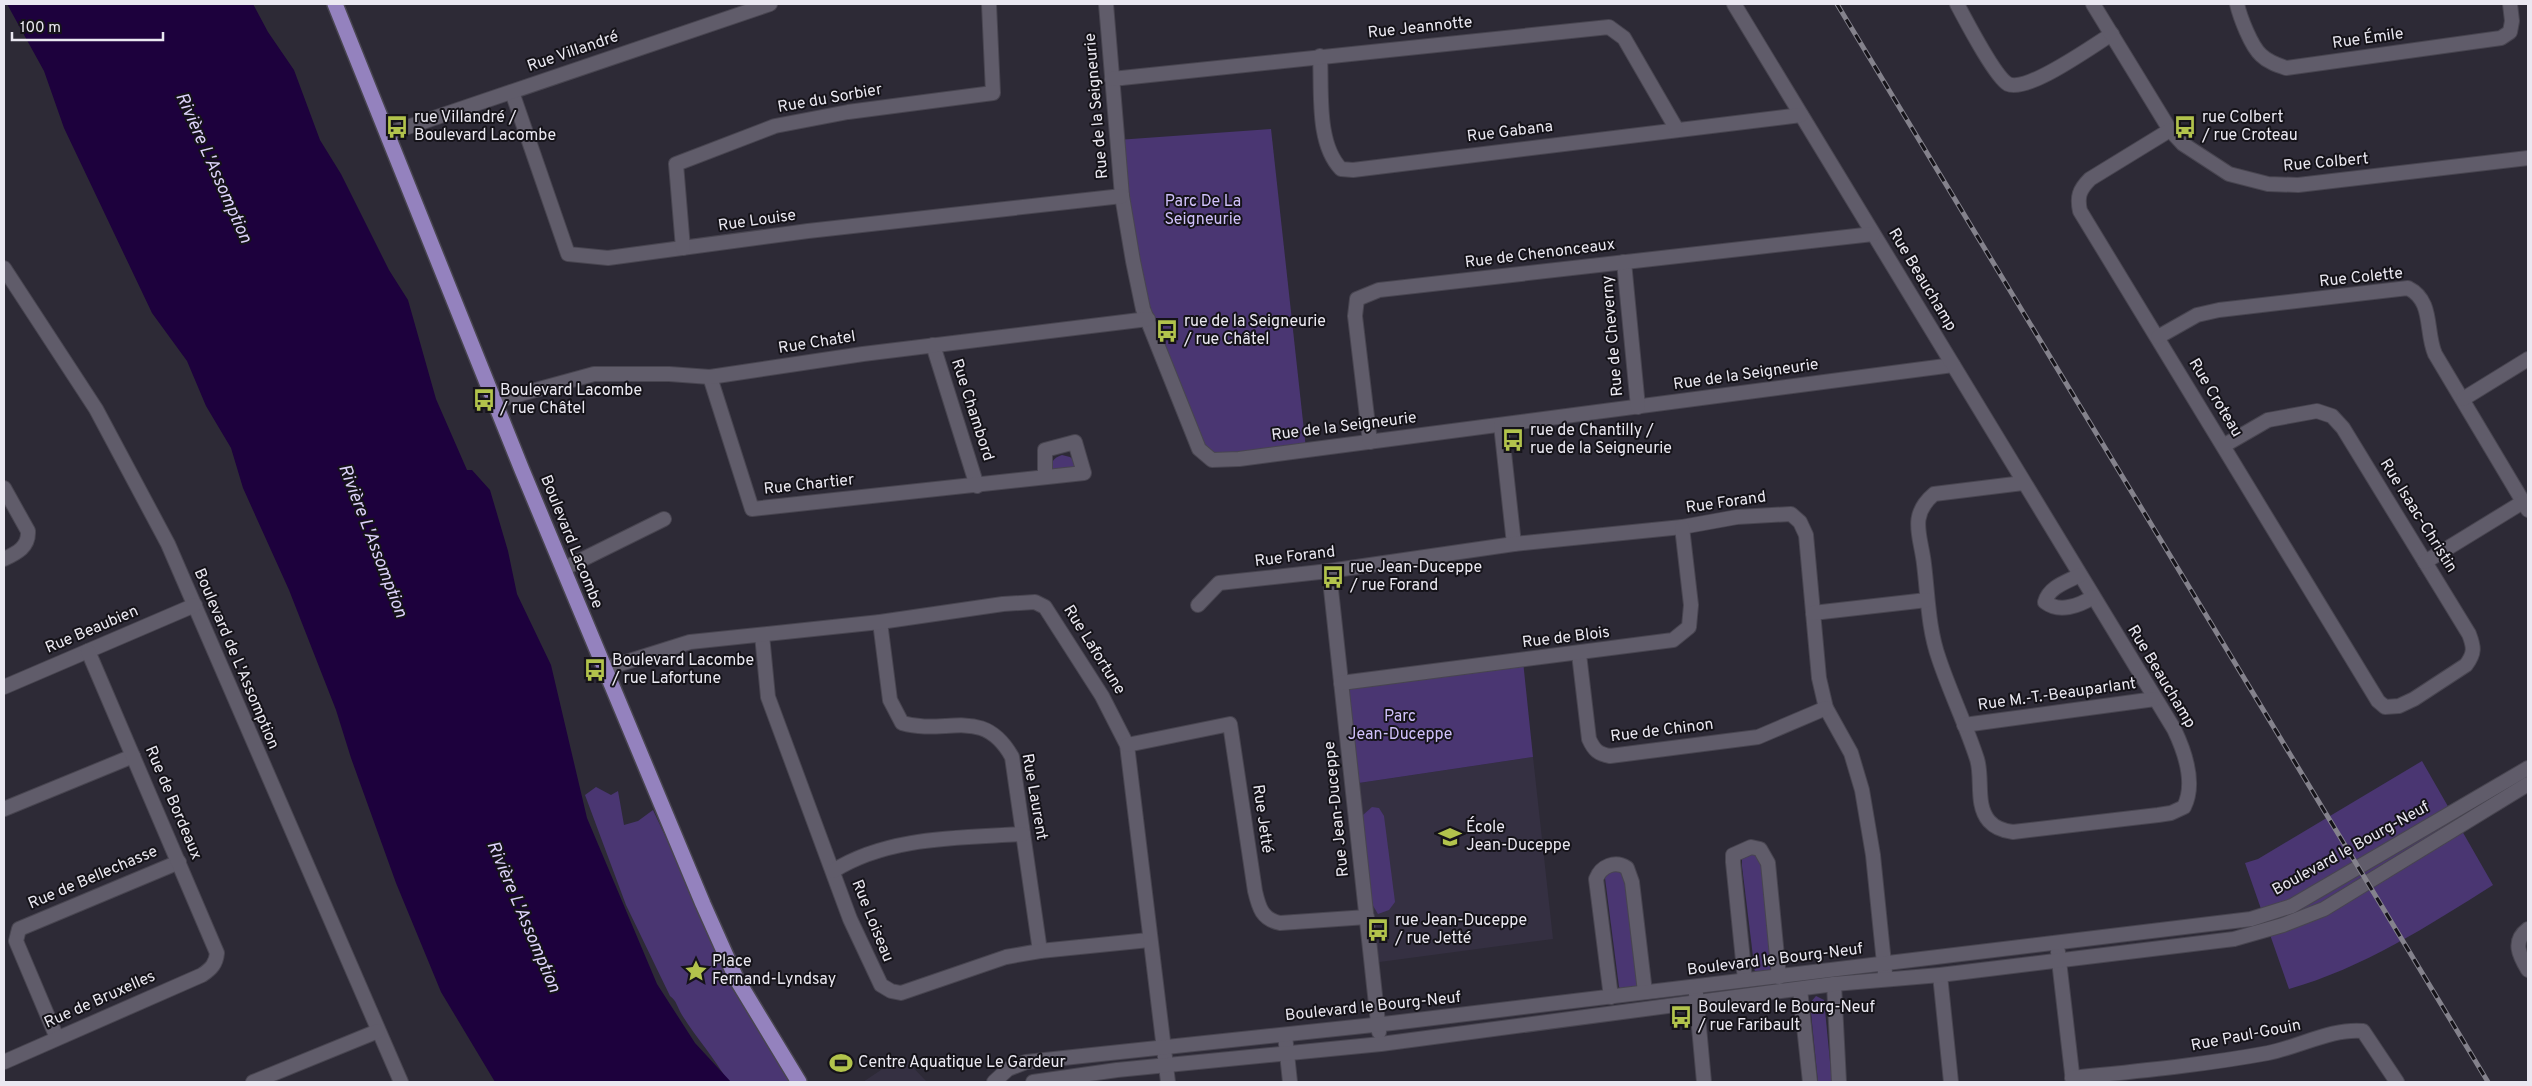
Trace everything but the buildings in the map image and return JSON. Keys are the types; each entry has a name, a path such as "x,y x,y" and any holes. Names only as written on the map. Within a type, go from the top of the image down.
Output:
{"main road":[{"name":"Boulevard Lacombe","path":"335,4 604,669 736,978 799,1082"}],"street":[{"name":"Rue Villandré","path":"387,134 770,4"},
{"name":"Rue du Sorbier","path":"683,248 676,164 775,126 848,112 992,93 989,4"},
{"name":"Rue de la Seigneurie","path":"1106,4 1122,196 1133,261 1148,319 1199,449 1212,460 1239,459 1952,365"},
{"name":"Rue Beauchamp","path":"1734,4 2155,699 2183,748 2190,796 2184,807 2171,813 2013,832 2001,830 1989,821 1983,810 1978,767 1964,725"},
{"path":"1956,4 1993,65 2006,83 2013,85 2021,86 2038,80 2112,34"},
{"name":"Rue Colbert","path":"2093,4 2170,130 2183,144 2215,167 2229,174 2268,184 2298,185 2528,158"},
{"name":"Rue Émile","path":"2237,4 2239,15 2259,54 2273,64 2286,68 2501,38 2510,32 2512,20 2510,4"},
{"name":"Rue Jeannotte","path":"1112,80 1320,56 1609,27 1624,38 1676,128"},
{"name":"Rue Gabana","path":"1320,56 1324,139 1332,160 1341,169 1353,170 1676,128 1801,115"},
{"name":"Rue Louise","path":"512,92 568,254 608,258 808,231 1122,196"},
{"name":"Rue Croteau","path":"2170,130 2090,179 2082,187 2078,198 2080,211 2369,690 2385,706 2391,707"},
{"name":"Rue de Chenonceaux","path":"1370,442 1355,316 1357,299 1379,290 1873,234"},
{"name":"Rue de Cheverny","path":"1624,262 1638,406"},
{"name":"Boulevard de L'Assomption","path":"4,268 96,409 168,544 401,1082"},
{"name":"Rue Colette","path":"2158,338 2197,316 2219,310 2408,288 2421,297 2425,304 2430,344 2526,506"},
{"name":"Rue Chatel","path":"495,401 594,374 669,374 710,377 933,345 999,339 1148,319"},
{"name":"Rue Chambord","path":"933,345 977,486"},
{"path":"2463,399 2528,359"},
{"name":"Rue Chartier","path":"710,377 752,509 977,486"},
{"name":"Rue Isaac-Christin","path":"2223,446 2268,420 2317,411 2332,416 2344,428 2469,634 2474,646 2473,655 2466,665 2414,699 2391,707"},
{"path":"1500,425 1514,544"},
{"path":"977,486 1045,477"},
{"path":"1964,725 1939,659 1930,624 1917,521 1926,501 1934,494 2023,482"},
{"path":"4,488 28,531 28,538 23,548 4,559"},
{"path":"2425,562 2526,506"},
{"name":"Rue Forand","path":"1198,605 1219,583 1329,570 1514,544 1682,526 1737,517 1791,514 1800,522 1806,535 1819,678 1826,708 1851,753 1860,781 1873,855 1886,979"},
{"path":"563,569 664,519"},
{"name":"Rue de Blois","path":"1341,683 1580,654 1673,640 1689,627 1692,605 1682,526"},
{"name":"Rue Jean-Duceppe","path":"1329,570 1381,1044"},
{"path":"2080,575 2055,587 2047,594 2045,602 2052,608 2060,608 2083,604 2093,597"},
{"path":"1813,613 1927,600"},
{"name":"Rue Lafortune","path":"604,669 690,642 880,622 1003,604 1035,602 1045,607 1102,696 1127,745 1149,940 1168,1082"},
{"name":"Rue Beaubien","path":"4,687 195,606"},
{"name":"Rue Laurent","path":"880,622 890,700 902,723 918,728 961,725 978,726 1004,743 1012,757 1040,951"},
{"name":"Rue Loiseau","path":"762,635 768,697 864,951 881,985 891,991 901,993 979,965 1040,951 1149,940"},
{"name":"Rue de Bordeaux","path":"88,651 217,953 216,961 210,969"},
{"name":"Rue de Chinon","path":"1580,654 1589,739 1594,749 1600,755 1610,756 1758,737 1817,714 1826,708"},
{"name":"Rue M.-T.-Beauparlant","path":"1964,725 2155,699"},
{"name":"Rue Jetté","path":"1127,745 1230,724 1254,891 1260,912 1271,921 1280,923 1367,918"},
{"path":"4,809 133,756"},
{"name":"Boulevard le Bourg-Neuf","path":"994,1082 1008,1069 1026,1062 1378,1025 2252,919 2292,906 2528,768"},
{"name":"Boulevard le Bourg-Neuf","path":"1033,1082 1165,1065 1381,1044 1834,984 1940,975 2234,939 2261,932 2324,909 2528,784"},
{"path":"833,871 848,861 889,848 953,838 1024,834"},
{"path":"1745,980 1733,855 1751,847 1760,849 1768,863 1779,977"},
{"name":"Rue de Bellechasse","path":"57,1038 16,941 19,929 178,862"},
{"path":"1611,997 1596,879 1598,873 1609,865 1615,864 1627,868 1632,882 1645,992"},
{"path":"2528,929 2521,936 2518,945 2520,955 2528,970"},
{"path":"2056,944 2072,1080"},
{"name":"Rue de Bruxelles","path":"4,1062 210,969"},
{"path":"1940,975 1951,1082"},
{"path":"1834,984 1840,1082"},
{"path":"1695,986 1704,1082"},
{"path":"1800,989 1810,1082"},
{"name":"Rue Paul-Gouin","path":"2072,1080 2240,1058 2282,1050 2349,1029 2363,1031 2370,1037 2397,1082"},
{"path":"253,1082 277,1078 378,1030"},
{"path":"1285,1035 1290,1082"}],"shaded area":[{"name":"École Jean-Duceppe","path":"1533,757 1553,939 1372,963 1352,784"},
{"path":"902,1056 927,1082 863,1082"}],"green space":[{"name":"Parc De La Seigneurie","path":"1271,129 1306,449 1203,454 1142,305 1117,140"},
{"path":"1062,455 1070,457 1076,462 1075,469 1051,471 1053,461"},
{"name":"Parc Jean-Duceppe","path":"1523,661 1533,757 1352,784 1341,683"},
{"path":"2422,761 2493,885 2444,916 2369,958 2343,970 2289,989 2245,863 2258,859"},
{"name":"Place Fernand-Lyndsay","path":"596,787 611,795 618,791 624,825 638,821 653,810 736,978 799,1082 728,1082 687,1023 676,1002 670,996 626,905 585,795"},
{"path":"1372,807 1379,808 1384,816 1395,902 1389,910 1378,914 1372,904 1363,815"},
{"path":"1748,852 1759,853 1764,864 1774,967 1771,974 1755,973 1742,866 1742,857"},
{"path":"1616,869 1628,877 1641,986 1624,992 1619,987 1605,878 1609,871"},
{"path":"1816,996 1824,1000 1832,1082 1818,1082 1810,1003"}],"water":[{"name":"Rivière L'Assomption","path":"7,4 253,4 268,32 294,70 320,140 341,174 389,270 408,300 436,399 467,470 472,470 490,490 508,551 517,594 551,665 587,818 657,984 695,1043 731,1082 495,1082 441,992 396,883 351,758 336,710 289,590 243,488 231,448 206,406 187,361 152,313 64,128 44,71"}],"railway":[{"path":"1837,4 2488,1082"}],"place":[{"name":"rue Villandré / Boulevard Lacombe","path":"397,127"},
{"name":"rue Colbert / rue Croteau","path":"2185,127"},
{"name":"rue de la Seigneurie / rue Châtel","path":"1167,331"},
{"name":"Boulevard Lacombe / rue Châtel","path":"484,400"},
{"name":"rue de Chantilly / rue de la Seigneurie","path":"1513,440"},
{"name":"rue Jean-Duceppe / rue Forand","path":"1333,577"},
{"name":"Boulevard Lacombe / rue Lafortune","path":"595,670"},
{"name":"École Jean-Duceppe","path":"1450,837"},
{"name":"rue Jean-Duceppe / rue Jetté","path":"1378,930"},
{"name":"Place Fernand-Lyndsay","path":"696,971"},
{"name":"Boulevard le Bourg-Neuf / rue Faribault","path":"1681,1017"},
{"name":"Centre Aquatique Le Gardeur","path":"841,1063"}]}
